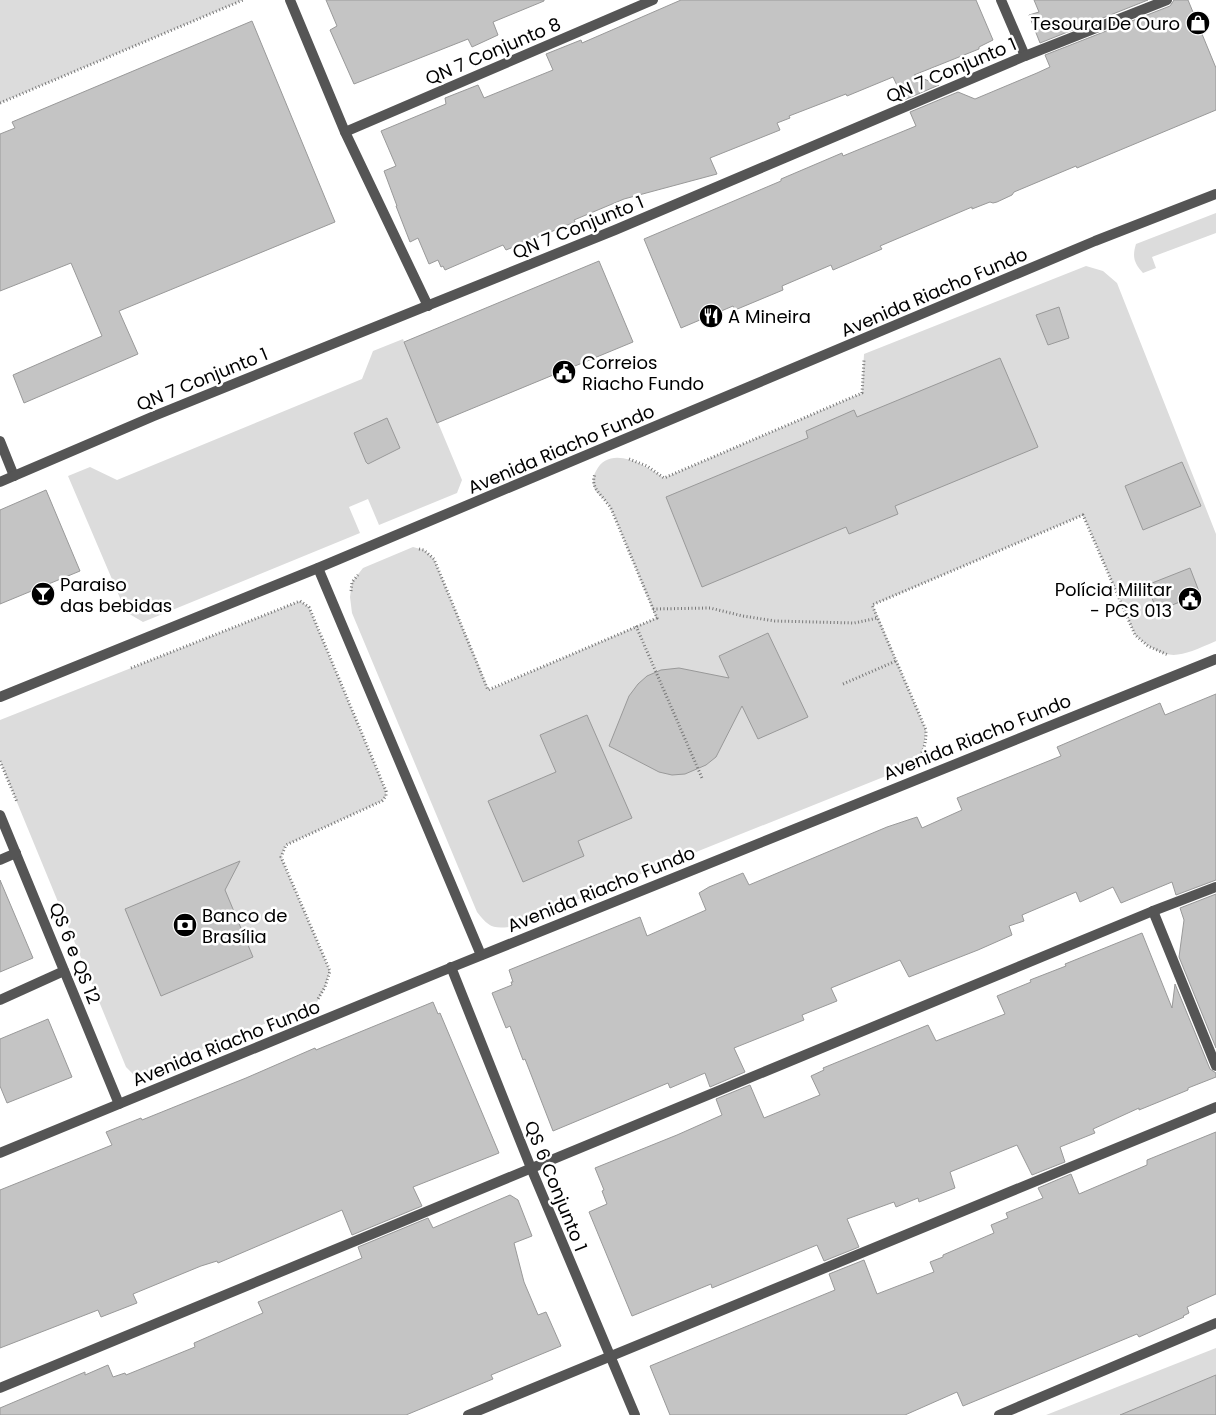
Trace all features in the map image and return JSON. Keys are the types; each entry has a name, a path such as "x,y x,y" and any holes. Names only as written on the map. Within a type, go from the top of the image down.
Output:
{"street":[{"path":"290,0 346,132 428,306"},
{"name":"QN 7 Conjunto 8","path":"346,132 653,0"},
{"path":"1001,0 1025,56"},
{"name":"QN 7 Conjunto 1","path":"0,482 154,416 615,230 1025,56 1166,0"},
{"name":"Avenida Riacho Fundo","path":"0,697 318,568 1103,238 1216,194"},
{"path":"0,441 14,476"},
{"path":"318,568 481,955"},
{"name":"Avenida Riacho Fundo","path":"0,1153 451,967 1216,659"},
{"name":"QS 6 e QS 12","path":"0,815 119,1104"},
{"path":"0,860 16,853"},
{"path":"0,1388 1216,887"},
{"path":"1154,911 1216,1066"},
{"name":"QS 6 Conjunto 1","path":"451,967 531,1168 635,1415"},
{"path":"0,1000 64,971"},
{"path":"468,1415 1216,1107"},
{"path":"999,1415 1216,1323"}],"path":[{"path":"0,103 243,0"},
{"path":"626,458 647,466 664,478 862,393 864,354"},
{"path":"412,547 424,550 434,559 488,690 656,618 616,518 608,504 595,490 593,477 596,471"},
{"path":"918,759 923,751 926,730 872,605 1083,515 1135,635 1148,646 1166,655 1175,655"},
{"path":"350,597 352,582 363,568"},
{"path":"127,670 300,601 309,607 386,791 386,796 382,800 286,845 281,857 330,971 325,987 317,1002"},
{"path":"653,609 710,608 776,621 854,622 878,618"},
{"path":"636,626 702,778"},
{"path":"843,684 896,661"},
{"path":"0,761 18,806"}],"shaded area":[{"path":"0,0 243,0 0,103"},
{"path":"1216,213 1216,233 1152,257 1156,268 1143,273 1134,256 1136,244"},
{"path":"1086,266 1103,271 1117,283 1216,534 1216,641 1183,654 1174,655 1156,650 1135,635 1083,515 873,605 926,730 923,751 911,766 509,927 494,927 484,921 477,912 352,613 350,597 352,582 363,568 413,547 424,550 434,559 489,690 656,618 612,511 607,502 594,488 594,475 602,463 610,459 629,459 664,478 862,393 864,354"},
{"path":"403,339 462,480 457,493 379,525 368,499 349,507 360,533 143,622 126,612 68,476 90,467 117,480 362,379 373,351"},
{"path":"300,601 309,607 386,791 386,796 382,801 286,845 281,857 330,971 325,987 317,1002 146,1073 133,1074 126,1067 0,761 0,720"},
{"path":"1216,1348 1216,1415 1046,1415"}],"building":[{"path":"326,0 544,1 493,22 498,35 472,47 468,39 354,84 330,30 337,26"},
{"path":"681,0 976,0 993,40 979,47 979,49 914,75 939,85 904,100 893,77 847,96 846,94 789,116 790,118 777,123 780,130 710,158 717,174 624,199 574,220 575,222 506,250 503,245 445,270 443,266 441,267 438,260 429,264 418,238 410,242 396,206 384,171 396,166 381,131 446,104 445,98 478,85 484,98 553,70 546,54 581,40 582,43"},
{"path":"1034,0 1148,0 1040,43 1029,15 1039,12"},
{"path":"1174,0 1188,0 1216,68 1216,110 1014,192 1012,195 997,202 990,202 972,209 972,207 880,246 882,249 833,270 831,265 782,286 783,290 735,310 733,306 681,328 644,239 842,153 843,156 916,126 910,112 958,92 975,99 1037,73 1050,67 1045,55 1170,6"},
{"path":"252,21 335,222 119,311 138,354 24,403 13,375 102,336 71,263 0,291 0,134 15,128 12,122"},
{"path":"599,261 633,342 437,423 404,342"},
{"path":"1059,307 1069,338 1048,345 1036,315"},
{"path":"1000,358 1038,447 895,506 898,514 849,534 846,527 702,587 666,497 808,438 806,431 854,410 857,417"},
{"path":"387,418 400,448 368,464 354,433"},
{"path":"1182,462 1201,506 1143,530 1125,486"},
{"path":"46,490 80,571 0,604 0,510"},
{"path":"1190,568 1200,594 1157,611 1147,585"},
{"path":"768,633 808,717 758,739 742,706 716,757 706,765 685,774 672,775 659,772 609,746 629,696 647,676 661,670 679,668 729,678 719,656"},
{"path":"1216,694 1216,880 1176,895 1172,882 1121,903 1113,887 1080,902 1076,892 1022,915 1024,921 1009,926 1012,935 978,950 909,977 900,960 831,988 837,1001 802,1015 804,1020 734,1048 745,1072 710,1087 705,1073 670,1088 668,1083 553,1131 525,1059 523,1060 510,1026 506,1028 492,993 512,985 511,982 513,982 509,970 640,917 647,936 706,910 699,893 709,887 743,873 749,885 887,827 917,817 922,828 962,810 957,798 1061,756 1057,747 1160,703 1165,715"},
{"path":"587,715 632,818 578,841 584,856 523,882 488,801 556,772 540,735"},
{"name":"Banco de Brasília","path":"240,861 225,890 253,957 161,996 125,909"},
{"path":"0,880 33,958 0,972"},
{"path":"1216,894 1216,1048 1179,957 1184,920 1180,908"},
{"path":"1142,933 1172,1008 1175,984 1210,1069 1216,1073 1216,1077 1093,1129 1095,1133 1060,1147 1065,1162 1032,1175 1017,1145 950,1172 955,1188 919,1202 918,1198 896,1207 894,1202 847,1219 859,1247 824,1261 817,1245 712,1288 711,1284 632,1316 589,1212 607,1204 602,1191 604,1190 595,1168 722,1115 716,1099 750,1085 764,1118 820,1095 811,1076 824,1070 823,1068 928,1025 936,1041 1005,1014 997,996 1031,982 1030,980 1066,966 1065,964"},
{"path":"433,1002 438,1014 440,1013 499,1153 413,1187 422,1206 352,1235 342,1210 218,1263 217,1261 201,1266 133,1294 137,1303 101,1317 98,1310 0,1348 0,1190 112,1145 106,1132 141,1118 142,1120 315,1048 316,1050"},
{"path":"48,1019 72,1077 7,1103 0,1086 0,1039"},
{"path":"1216,1132 1216,1294 1187,1307 1189,1313 1184,1317 1139,1337 1137,1334 963,1406 957,1392 905,1415 670,1415 650,1366 835,1290 829,1274 864,1260 877,1294 934,1272 930,1262 994,1233 991,1225 1008,1218 1006,1213 1043,1198 1038,1188 1071,1174 1079,1194 1147,1165 1147,1160"},
{"path":"510,1195 518,1200 532,1236 514,1243 524,1282 538,1315 546,1312 561,1346 491,1375 493,1379 406,1415 0,1415 0,1408 85,1372 85,1375 108,1365 113,1377 125,1373 126,1375 195,1347 194,1343 263,1313 258,1302 362,1258 358,1247 428,1218 433,1228"},
{"path":"1216,1375 1216,1415 1120,1415"}],"place":[{"name":"Tesoura De Ouro","path":"1198,23"},
{"name":"A Mineira","path":"711,316"},
{"name":"Correios Riacho Fundo","path":"564,372"},
{"name":"Paraiso das bebidas","path":"43,594"},
{"name":"Polícia Militar - PCS 013","path":"1190,599"},
{"name":"Banco de Brasília","path":"185,925"}]}
